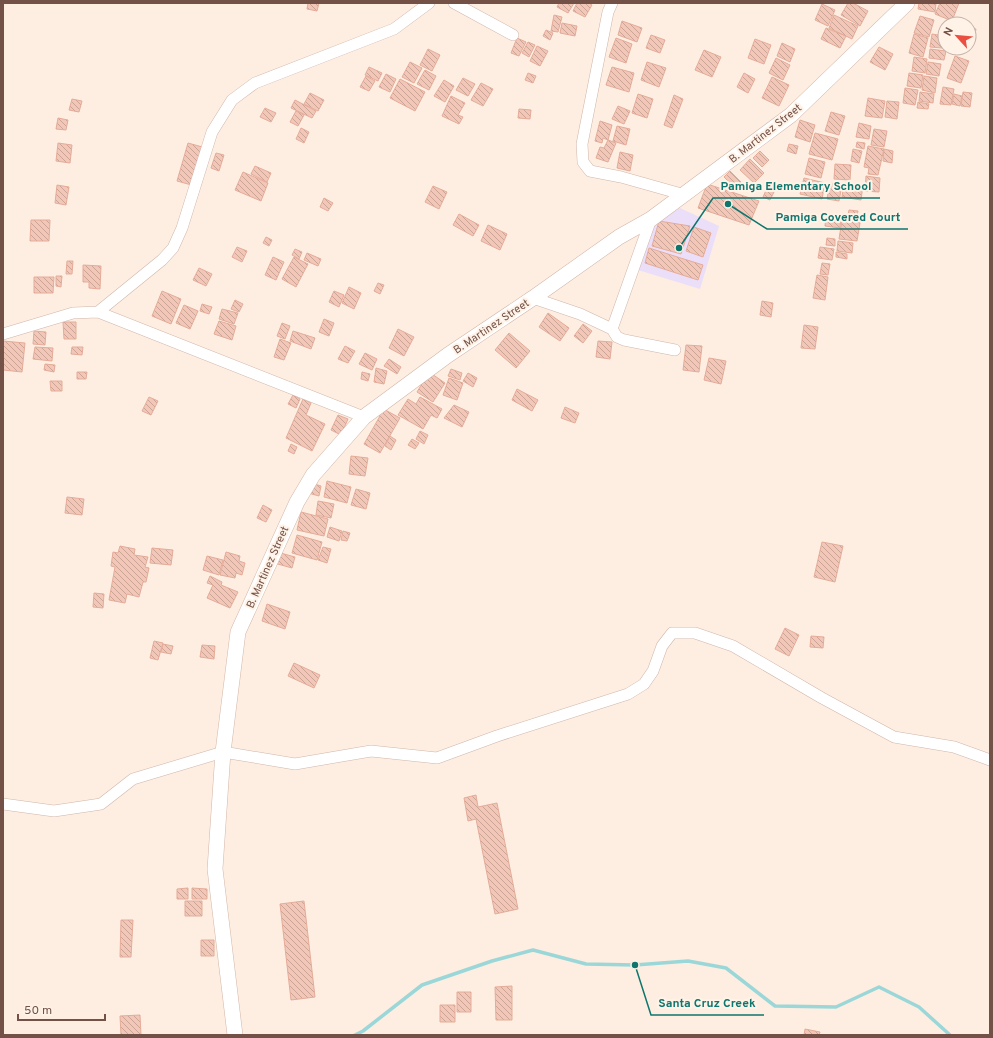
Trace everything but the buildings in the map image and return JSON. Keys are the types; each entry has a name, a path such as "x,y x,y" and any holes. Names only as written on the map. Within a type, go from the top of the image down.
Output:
{"street":[{"path":"98,312 162,260 173,248 182,228 212,132 232,100 255,83 394,29 430,3"},
{"path":"454,3 513,35"},
{"path":"612,3 608,12 582,144 583,162 590,171 621,177 685,195"},
{"name":"B. Martinez Street","path":"235,1035 215,869 223,752 238,632 297,502 313,475 364,417 448,355 533,298 619,237 651,219 791,116 907,3"},
{"path":"612,329 651,219"},
{"path":"533,298 580,314 612,329 617,337 624,340 675,350"},
{"path":"3,334 25,326 73,313 98,312 364,417"},
{"path":"3,804 54,811 100,804 133,780 223,752 295,764 371,750 437,758 496,736 628,694 644,684 653,671 662,646 672,633 695,633 734,646 822,698 894,737 954,747 990,760"}],"shaded area":[{"path":"680,208 719,226 700,289 638,270 655,220"}],"waterway":[{"path":"355,1035 363,1031 422,985 492,961 533,950 586,964 635,965 688,961 726,968 775,1006 836,1007 879,987 919,1007 950,1035"}],"place":[{"name":"Pamiga Covered Court","path":"728,204"},
{"name":"Pamiga Elementary School","path":"679,248"},
{"name":"Santa Cruz Creek","path":"635,965"}]}
